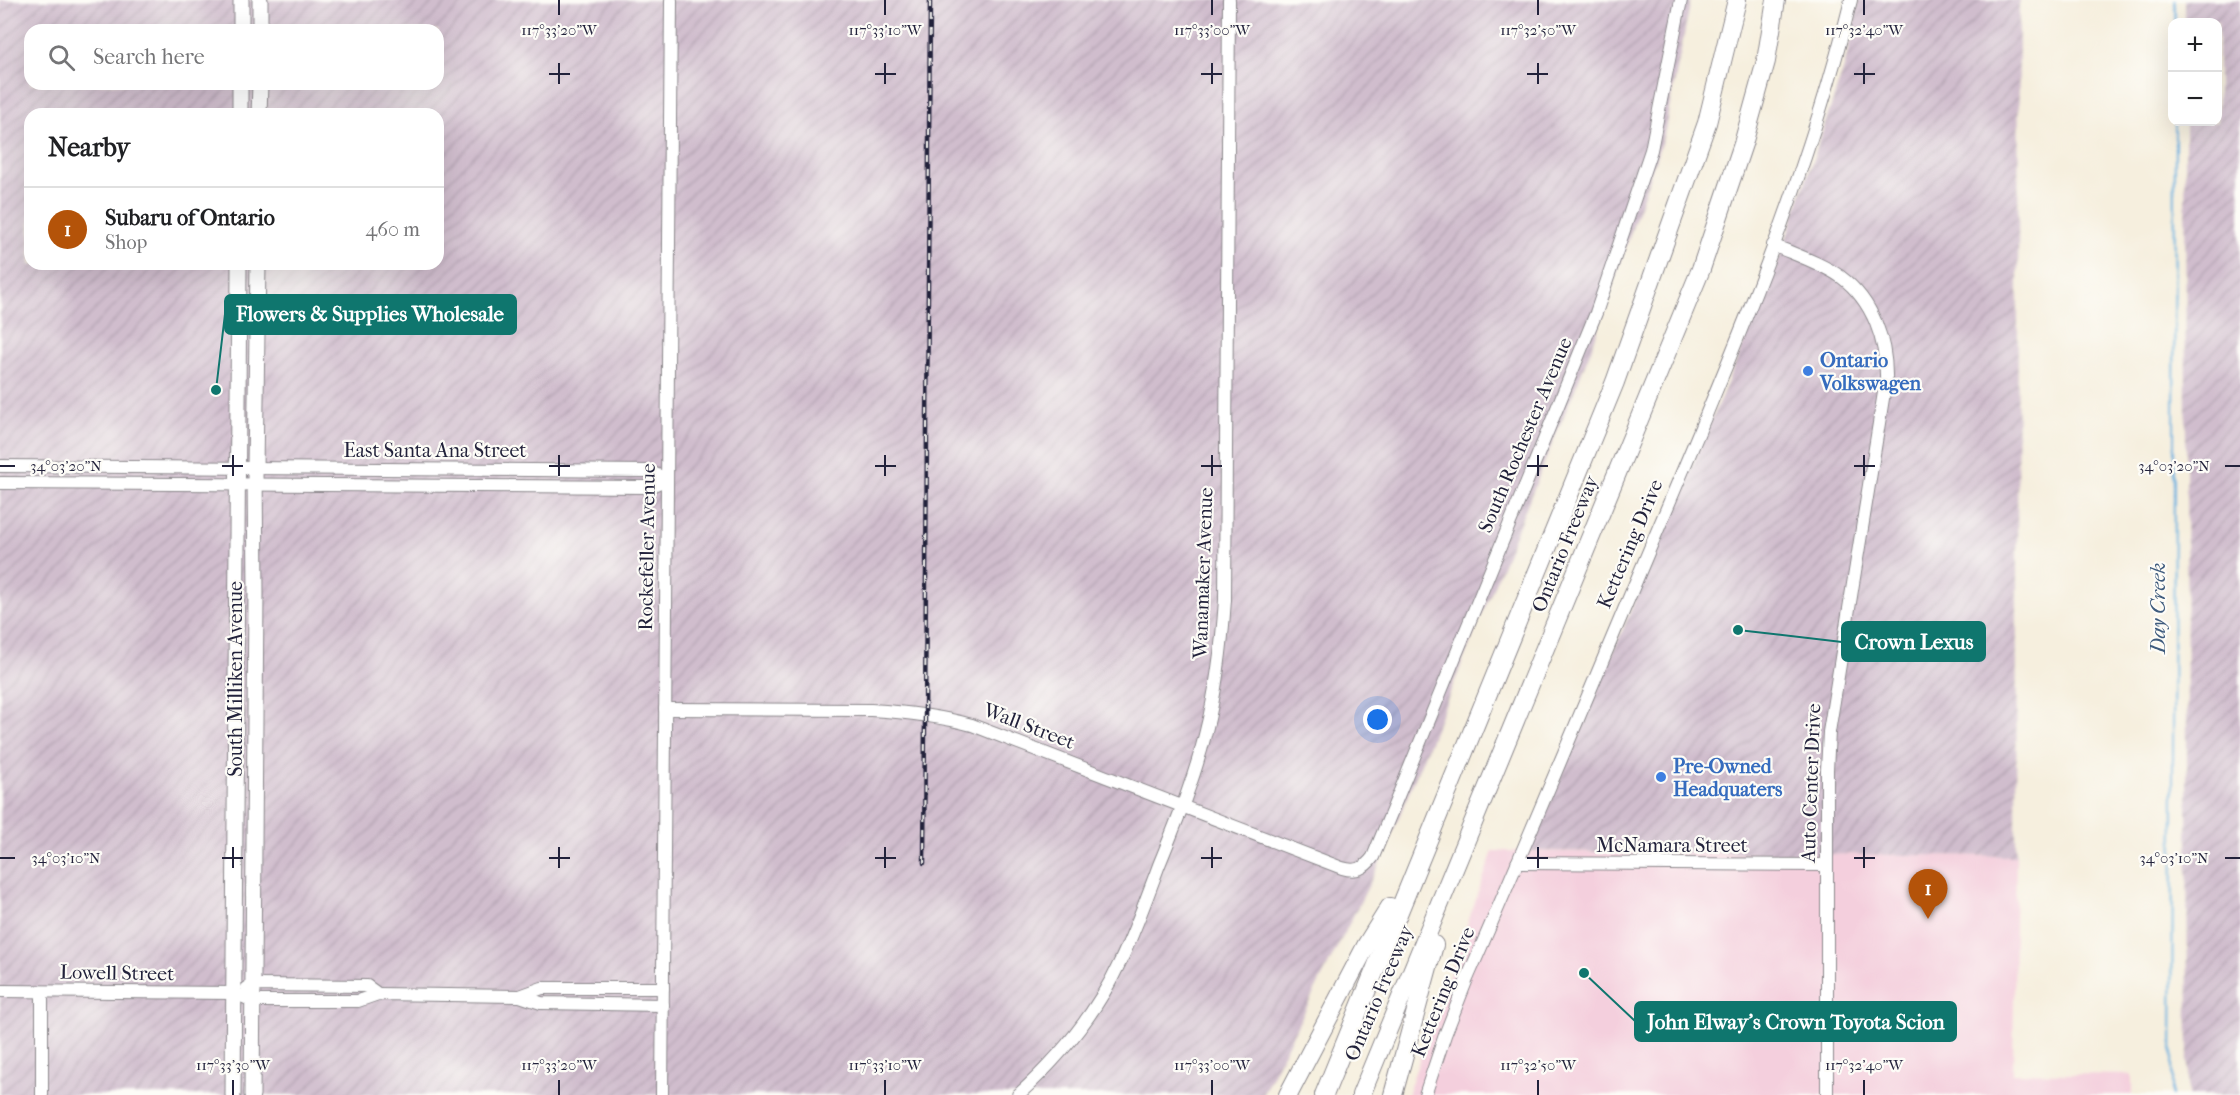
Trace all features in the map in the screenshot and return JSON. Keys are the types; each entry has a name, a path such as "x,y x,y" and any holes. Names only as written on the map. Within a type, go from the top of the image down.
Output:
{"highway":[{"name":"Ontario Freeway","path":"1324,1095 1615,382 1707,123 1737,0"},
{"name":"Ontario Freeway","path":"1362,1095 1701,269 1743,144 1766,61 1776,0"},
{"path":"1766,61 1784,0"},
{"path":"1288,1095 1367,944 1418,862"},
{"path":"1393,1095 1452,876"}],"main road":[{"path":"241,0 241,24"},
{"path":"260,0 260,24"},
{"path":"240,90 240,108"},
{"path":"259,108 260,90"},
{"name":"South Milliken Avenue","path":"233,1095 239,270"},
{"name":"South Milliken Avenue","path":"252,1095 258,270"}],"street":[{"name":"Rockefeller Avenue","path":"662,1095 671,0"},
{"name":"Wanamaker Avenue","path":"1018,1095 1066,1047 1094,1009 1112,978 1130,940 1183,805 1207,730 1221,652 1225,600 1230,0"},
{"name":"South Rochester Avenue","path":"1361,869 1373,857 1596,314 1651,150 1681,0"},
{"name":"Kettering Drive","path":"1425,1095 1445,1035 1706,416 1773,245 1818,117 1851,0"},
{"name":"Auto Center Drive","path":"1773,245 1820,265 1840,277 1858,292 1876,320 1882,337 1887,367 1829,732 1827,1095"},
{"name":"East Santa Ana Street","path":"0,466 648,471 668,479"},
{"name":"East Santa Ana Street","path":"0,483 649,488 668,479"},
{"name":"Wall Street","path":"664,709 871,710 899,711 947,718 972,725 1183,805 1342,868 1361,869"},
{"name":"McNamara Street","path":"1516,863 1827,865"},
{"name":"Lowell Street","path":"0,991 234,993 254,985 367,986 378,994"},
{"name":"Lowell Street","path":"520,996 542,988 663,988"},
{"path":"42,992 42,1095"},
{"name":"Lowell Street","path":"234,993 253,1001 358,1001 378,994 520,996 542,1003 663,1005"}],"shaded area":[{"path":"0,0 1691,0 1664,134 1592,347 1380,863 1262,1095 0,1095"},
{"path":"1859,0 2019,0 2016,856 1529,851 1777,265 1844,68"},
{"path":"2184,0 2240,0 2240,1095 2188,1095 2185,126 2222,126 2222,18 2184,18"},
{"path":"1493,851 2016,856 2013,1073 2132,1075 2132,1095 1407,1095"}],"waterway":[{"name":"Day Creek","path":"2175,0 2175,18"},
{"name":"Day Creek","path":"2172,1095 2175,126"}],"railway":[{"path":"924,863 930,0"}],"place":[{"name":"Ontario Volkswagen","path":"1808,371"},
{"name":"Flowers & Supplies Wholesale","path":"216,390"},
{"name":"Crown Lexus","path":"1738,630"},
{"name":"Pre-Owned Headquaters","path":"1661,777"},
{"name":"Subaru of Ontario","path":"1928,919"},
{"name":"John Elway's Crown Toyota Scion","path":"1584,973"}]}
